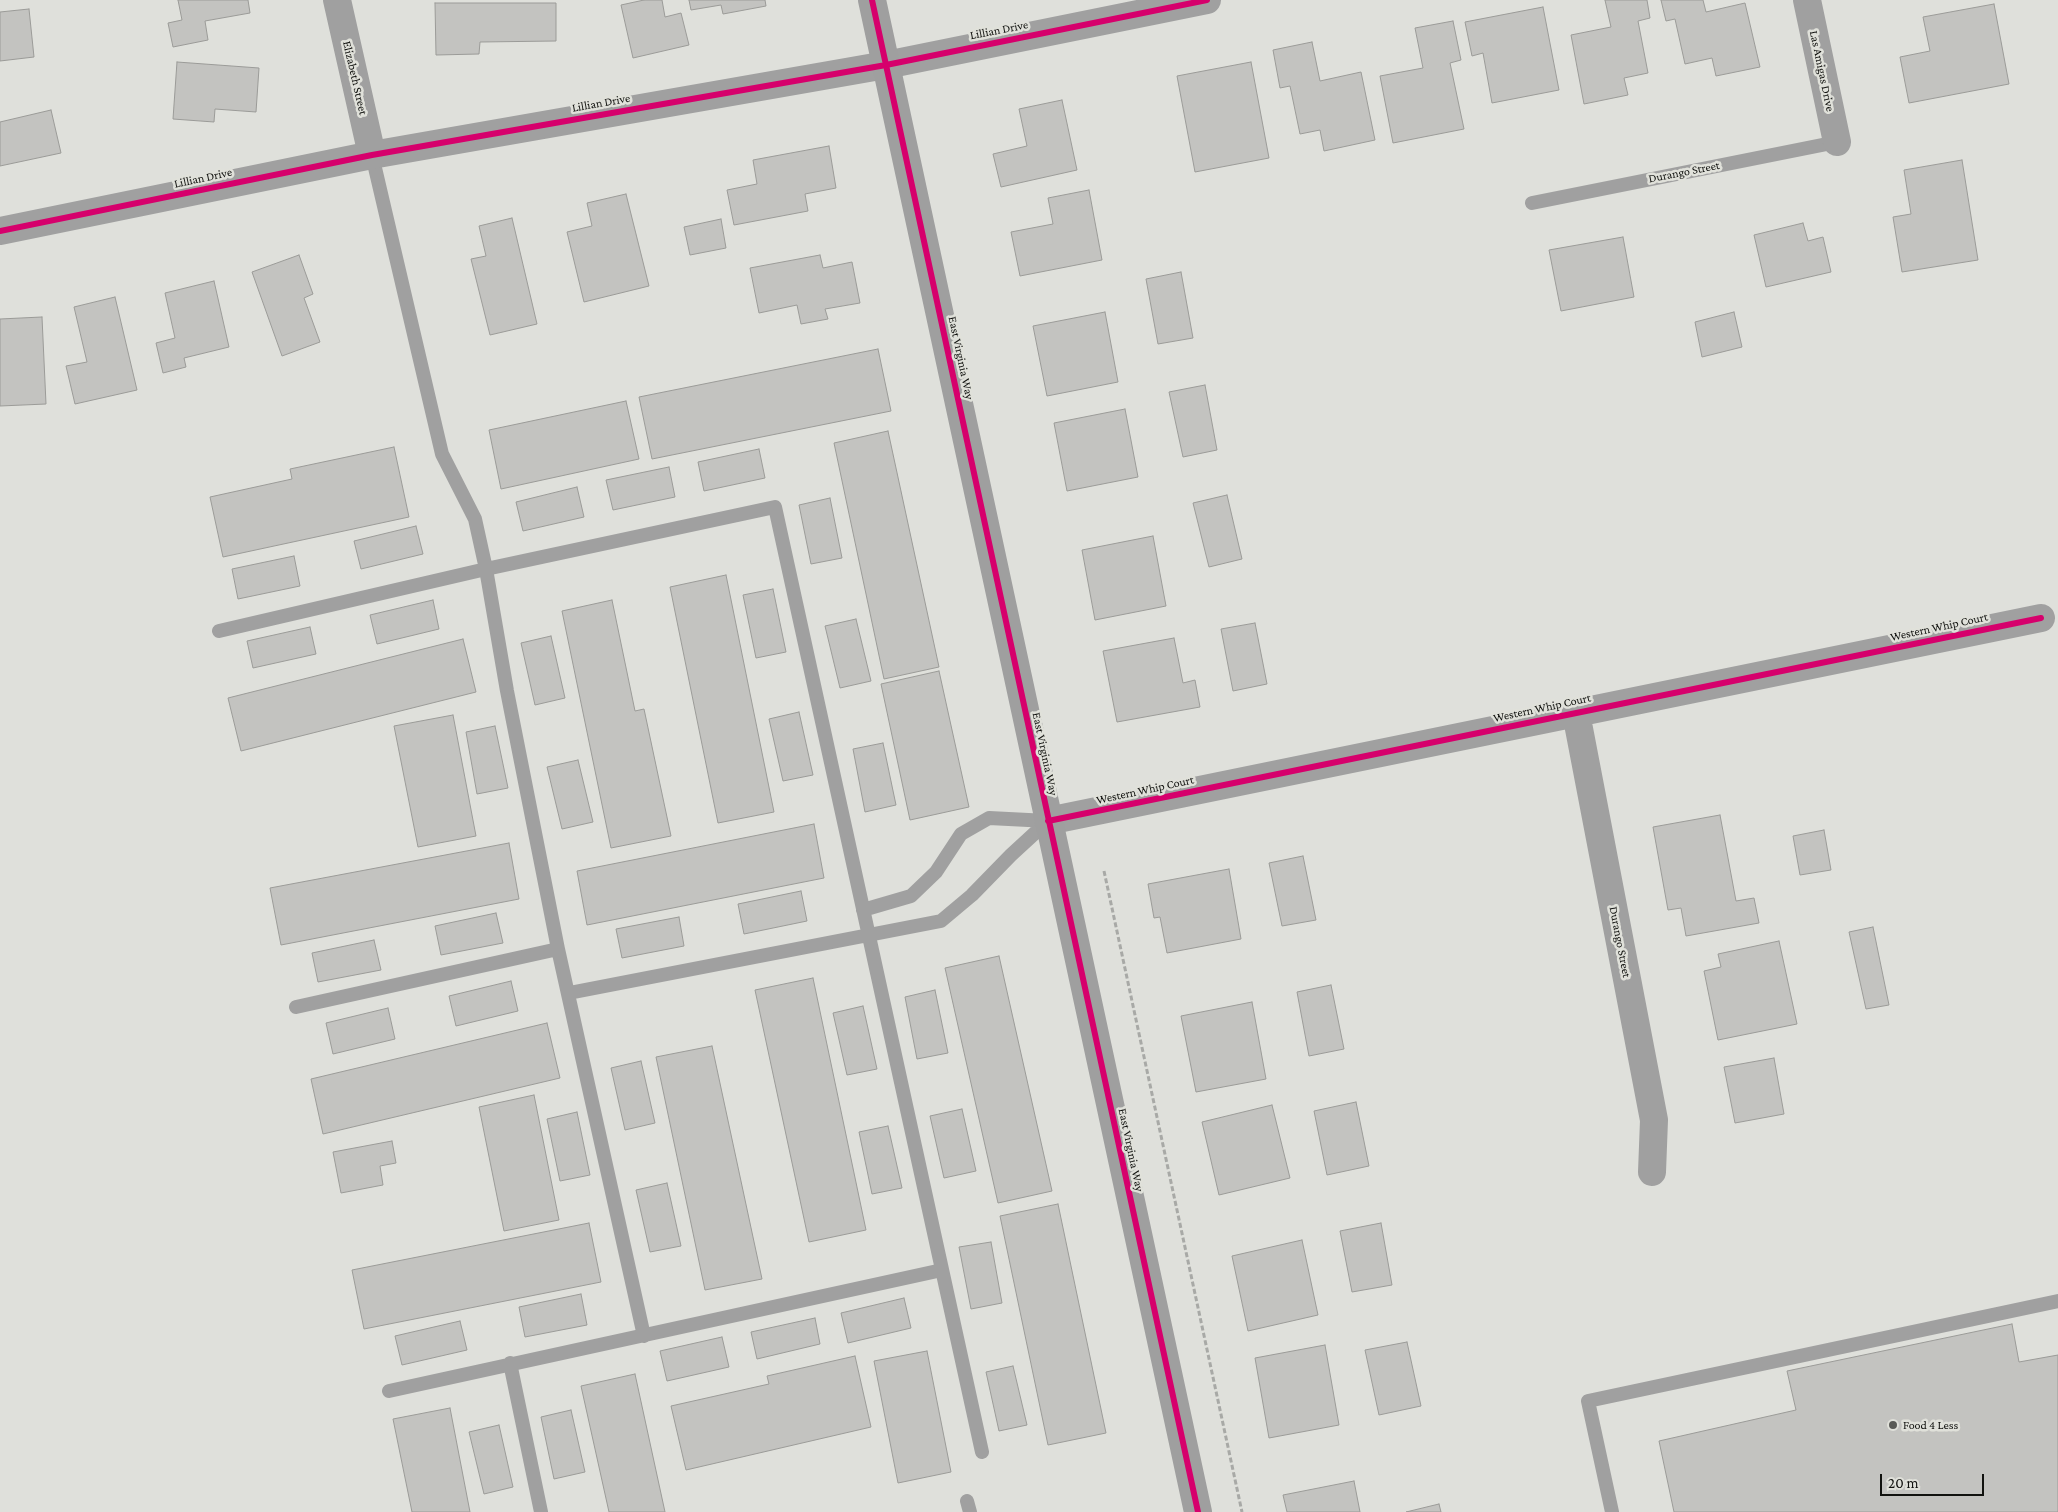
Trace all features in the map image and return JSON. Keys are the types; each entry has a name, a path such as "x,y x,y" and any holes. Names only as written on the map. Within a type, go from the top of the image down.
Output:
{"street":[{"name":"Elizabeth Street","path":"337,0 372,155"},
{"name":"East Virginia Way","path":"872,0 1198,1512"},
{"name":"Lillian Drive","path":"0,231 372,155 886,65 1207,0"},
{"name":"Las Amigas Drive","path":"1807,0 1837,142"},
{"name":"Western Whip Court","path":"1048,821 2041,618"},
{"name":"Durango Street","path":"1576,712 1654,1120 1652,1172"}],"lane":[{"name":"Durango Street","path":"1532,203 1837,142"},
{"path":"372,155 442,454 475,519 558,949 644,1336"},
{"path":"219,631 486,569 775,507 982,1452"},
{"path":"863,910 911,896 936,872 961,834 989,818 1048,821"},
{"path":"569,993 941,921 972,895 1010,855 1048,821"},
{"path":"296,1007 558,949"},
{"path":"388,1391 942,1270"},
{"path":"1612,1512 1588,1401 2058,1301"},
{"path":"510,1363 541,1512"}],"path":[{"path":"1104,871 1242,1512"}],"building":[{"path":"178,0 248,0 250,13 205,21 208,40 173,47 168,23 182,20"},
{"path":"644,0 662,0 665,17 681,13 689,45 633,58 621,5"},
{"path":"689,0 765,0 766,6 723,14 721,5 691,10"},
{"path":"1605,0 1647,0 1650,18 1638,21 1648,73 1624,78 1628,95 1584,104 1571,35 1611,27"},
{"path":"1661,0 1703,0 1706,12 1745,3 1760,67 1716,76 1712,58 1685,64 1675,19 1666,21"},
{"path":"435,3 556,3 556,41 480,42 479,54 436,55"},
{"path":"1994,4 2009,84 1909,103 1900,57 1930,51 1923,17"},
{"path":"1543,7 1559,90 1492,103 1483,53 1472,56 1465,22"},
{"path":"29,9 34,57 0,61 0,12"},
{"path":"1453,21 1461,60 1450,63 1464,129 1393,143 1380,76 1423,68 1415,28"},
{"path":"1312,42 1320,81 1361,72 1375,140 1324,151 1320,130 1300,134 1290,86 1280,88 1273,50"},
{"path":"177,62 259,68 256,112 215,109 214,122 173,119"},
{"path":"1251,62 1269,158 1195,172 1177,76"},
{"path":"1062,100 1077,170 1001,187 993,154 1027,146 1019,109"},
{"path":"51,110 61,153 0,166 0,122"},
{"path":"829,146 836,188 805,194 808,211 734,225 727,190 757,184 753,160"},
{"path":"1962,160 1978,260 1902,272 1893,217 1911,214 1904,170"},
{"path":"1089,190 1102,260 1020,276 1011,232 1053,224 1048,198"},
{"path":"626,194 649,286 584,302 567,232 592,226 587,203"},
{"path":"512,218 537,324 490,335 471,259 486,256 479,226"},
{"path":"721,219 726,248 690,255 684,227"},
{"path":"1803,223 1808,241 1823,237 1831,272 1766,287 1754,235"},
{"path":"1623,237 1634,297 1561,311 1549,250"},
{"path":"299,255 313,294 304,298 320,342 282,356 252,272"},
{"path":"820,255 823,268 852,262 860,303 825,309 828,319 801,324 797,305 759,313 750,268"},
{"path":"1181,272 1193,338 1158,344 1146,279"},
{"path":"214,281 229,347 184,358 186,367 163,373 156,343 175,338 165,293"},
{"path":"115,297 137,390 75,404 66,366 87,362 74,307"},
{"path":"1105,312 1118,382 1047,396 1033,326"},
{"path":"1734,312 1742,347 1702,357 1695,322"},
{"path":"42,317 46,404 0,406 0,319"},
{"path":"878,349 891,411 652,459 639,397"},
{"path":"1205,385 1217,450 1183,457 1169,392"},
{"path":"626,401 639,459 501,489 489,430"},
{"path":"1125,409 1138,477 1067,491 1054,423"},
{"path":"888,431 939,667 884,679 834,443"},
{"path":"394,447 409,517 223,557 210,497 292,479 290,469"},
{"path":"759,449 765,478 704,491 698,462"},
{"path":"669,467 675,497 613,510 606,480"},
{"path":"577,487 584,517 523,531 516,502"},
{"path":"1227,495 1242,559 1209,567 1193,503"},
{"path":"830,498 842,558 811,564 799,505"},
{"path":"416,526 423,554 361,569 354,541"},
{"path":"1153,536 1166,606 1095,620 1082,550"},
{"path":"294,556 300,586 238,599 232,569"},
{"path":"726,575 774,812 718,823 670,587"},
{"path":"773,589 786,652 756,658 743,595"},
{"path":"433,600 439,629 377,644 370,615"},
{"path":"612,600 635,711 644,709 671,836 611,848 562,611"},
{"path":"856,619 871,681 840,688 825,626"},
{"path":"1255,623 1267,684 1233,691 1221,629"},
{"path":"310,627 316,654 253,668 247,641"},
{"path":"551,636 565,698 535,705 521,643"},
{"path":"1174,638 1183,683 1195,680 1200,707 1117,722 1103,651"},
{"path":"463,639 476,692 241,751 228,698"},
{"path":"939,671 969,807 910,820 881,684"},
{"path":"799,712 813,775 783,781 769,719"},
{"path":"453,715 476,836 418,847 394,726"},
{"path":"495,726 508,788 477,794 466,732"},
{"path":"883,743 896,805 865,812 853,749"},
{"path":"578,760 593,822 562,829 547,767"},
{"path":"1720,815 1736,901 1754,898 1759,923 1686,936 1681,908 1668,910 1653,827"},
{"path":"814,824 824,878 587,925 577,871"},
{"path":"1824,830 1831,870 1800,875 1793,836"},
{"path":"509,843 519,899 281,945 270,888"},
{"path":"1303,856 1316,920 1282,926 1269,863"},
{"path":"1229,869 1241,939 1167,953 1160,917 1154,918 1148,884"},
{"path":"801,891 807,921 744,934 738,904"},
{"path":"496,913 503,943 441,955 435,926"},
{"path":"679,917 684,946 622,958 616,929"},
{"path":"1873,927 1889,1005 1866,1009 1849,932"},
{"path":"374,940 381,970 318,982 312,953"},
{"path":"1779,941 1797,1024 1718,1040 1704,971 1721,967 1718,954"},
{"path":"999,956 1052,1191 998,1203 945,968"},
{"path":"813,978 866,1230 809,1242 755,990"},
{"path":"511,981 518,1011 456,1026 449,996"},
{"path":"1331,985 1344,1049 1309,1056 1297,992"},
{"path":"935,990 948,1053 917,1059 905,997"},
{"path":"1252,1002 1266,1079 1196,1092 1181,1016"},
{"path":"863,1006 877,1069 847,1075 833,1013"},
{"path":"388,1008 395,1039 333,1054 326,1023"},
{"path":"547,1023 560,1078 323,1134 311,1079"},
{"path":"712,1046 762,1279 705,1290 656,1057"},
{"path":"1774,1058 1784,1114 1735,1123 1724,1067"},
{"path":"641,1061 655,1123 625,1130 611,1068"},
{"path":"534,1095 559,1220 504,1231 479,1107"},
{"path":"1356,1102 1369,1166 1327,1175 1314,1111"},
{"path":"1272,1105 1290,1178 1219,1195 1202,1122"},
{"path":"962,1109 976,1171 944,1178 930,1116"},
{"path":"577,1112 590,1175 560,1181 547,1119"},
{"path":"888,1126 902,1188 872,1194 859,1132"},
{"path":"392,1141 396,1163 380,1166 383,1185 341,1193 333,1152"},
{"path":"667,1183 681,1246 650,1252 636,1190"},
{"path":"1058,1204 1106,1433 1048,1445 1000,1216"},
{"path":"589,1223 601,1282 364,1329 352,1270"},
{"path":"1381,1223 1392,1285 1352,1292 1340,1231"},
{"path":"1302,1240 1318,1315 1248,1331 1232,1256"},
{"path":"991,1242 1002,1303 971,1309 959,1247"},
{"path":"581,1294 587,1325 525,1337 519,1307"},
{"path":"904,1298 911,1328 848,1343 841,1313"},
{"path":"815,1318 820,1344 757,1359 751,1332"},
{"path":"460,1321 467,1350 402,1365 395,1336"},
{"name":"Food 4 Less","path":"2012,1324 2019,1362 2058,1355 2058,1512 1674,1512 1659,1441 1796,1410 1787,1371"},
{"path":"722,1337 729,1367 667,1381 660,1351"},
{"path":"1407,1342 1421,1406 1379,1415 1365,1350"},
{"path":"1325,1345 1339,1425 1269,1438 1255,1358"},
{"path":"927,1351 951,1472 898,1483 874,1361"},
{"path":"855,1356 871,1427 686,1470 671,1406 769,1384 767,1376"},
{"path":"1013,1366 1027,1425 999,1431 986,1372"},
{"path":"635,1374 665,1512 609,1512 581,1386"},
{"path":"450,1408 470,1512 412,1512 393,1419"},
{"path":"571,1410 585,1472 554,1479 541,1417"},
{"path":"499,1425 513,1487 484,1494 469,1432"},
{"path":"1354,1481 1360,1512 1287,1512 1283,1495"},
{"path":"1439,1504 1441,1512 1406,1512"}],"cycle path":[{"path":"872,0 1198,1512"},
{"path":"0,231 372,155 886,65 1207,0"},
{"path":"1048,821 2041,618"}],"place":[{"name":"Food 4 Less","path":"1893,1425"}]}
